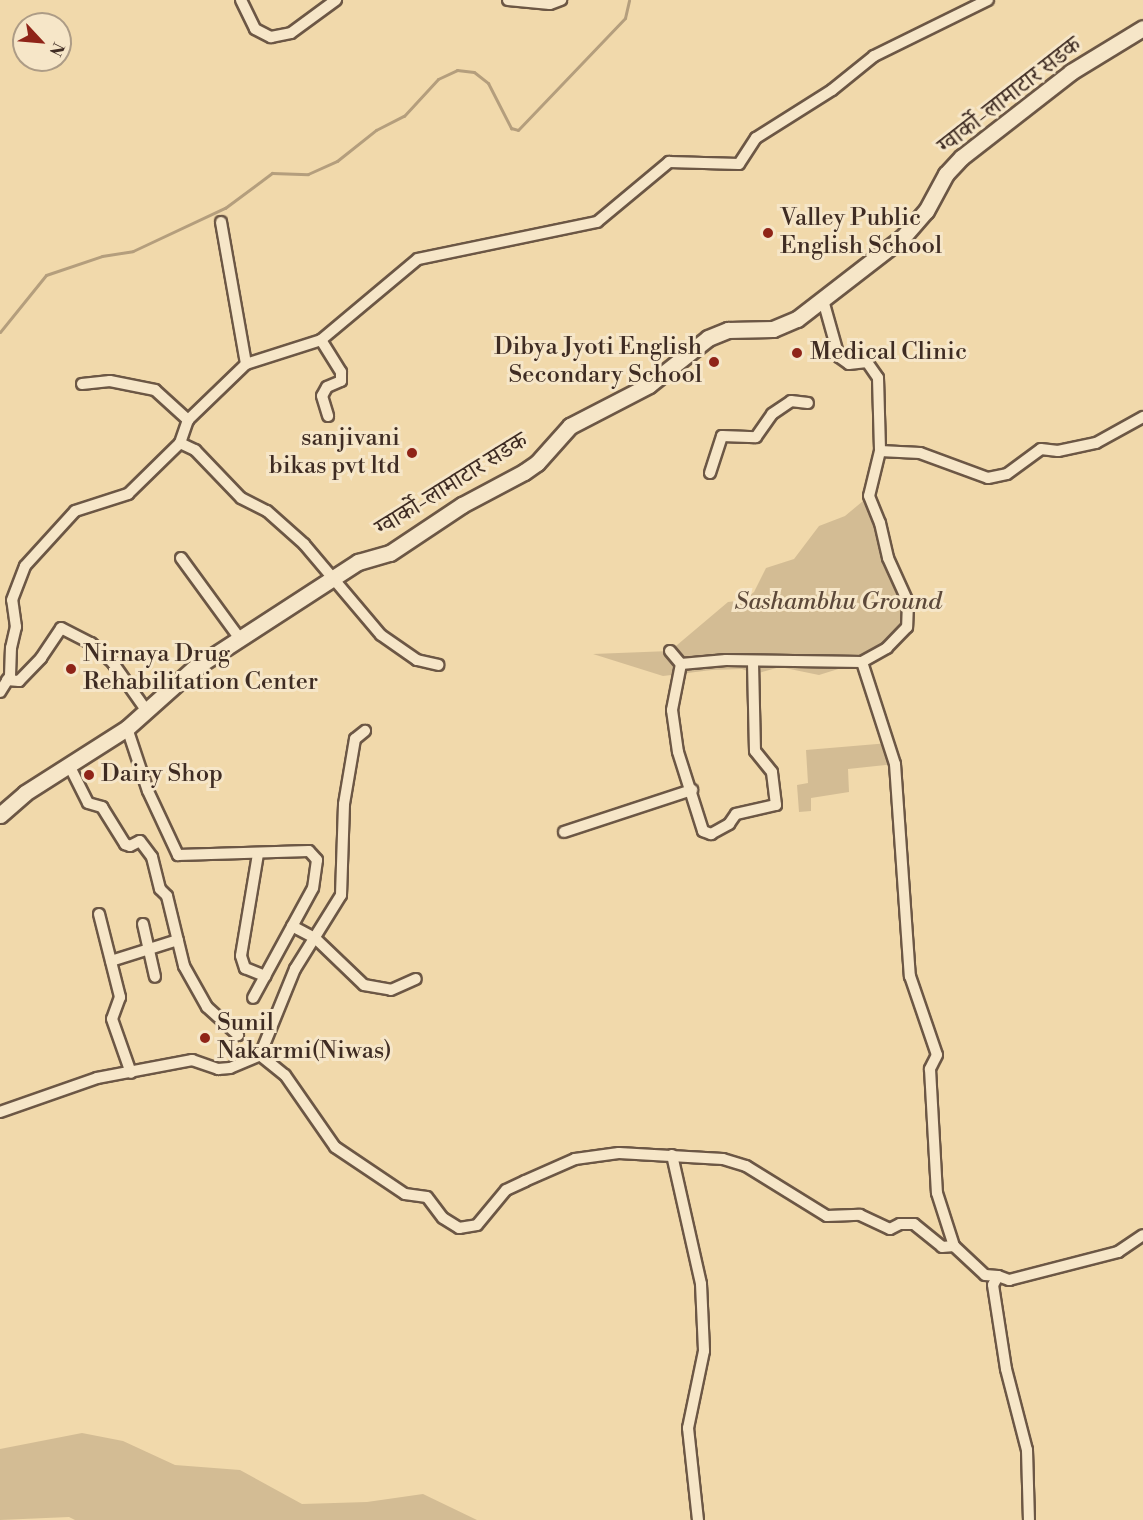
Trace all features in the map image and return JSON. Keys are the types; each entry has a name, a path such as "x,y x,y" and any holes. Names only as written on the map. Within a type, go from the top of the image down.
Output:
{"main road":[{"name":"ग्वार्को-लामाटार सडक","path":"0,815 25,793 128,728 193,669 358,562 390,553 462,505 531,468 570,426 649,385 708,338 728,330 782,326 823,300 882,256 918,222 946,174 962,157 1071,72 1143,28"}],"street":[{"path":"242,0 255,29 271,37 291,33 336,0"},
{"path":"508,0 550,4 561,0"},
{"path":"0,692 7,680 16,627 12,600 25,566 75,511 128,494 180,443 188,420 246,364 321,340 418,259 597,222 669,162 740,164 756,138 832,90 874,56 988,0"},
{"path":"221,222 246,364"},
{"path":"681,664 753,661 862,662 887,648 907,627 908,602 888,558 880,523 869,496 880,451 879,378 867,362 849,364 838,357 823,300"},
{"path":"321,340 341,372 341,381 327,387 322,396 328,416"},
{"path":"82,384 110,381 155,390 188,420"},
{"path":"710,473 722,436 756,437 772,414 791,401 808,403"},
{"path":"880,451 920,453 988,478 1007,474 1041,448 1058,451 1096,443 1143,417"},
{"path":"180,443 195,450 241,498 279,521 304,544 332,581 381,635 417,660 438,665"},
{"path":"181,558 240,639"},
{"path":"7,680 19,681 41,658 61,627 91,643 113,663 146,710"},
{"path":"670,651 681,664"},
{"path":"681,664 672,710 678,752 692,790 703,831 711,834 729,824 736,814 776,806 772,772 755,751 753,661"},
{"path":"862,662 895,764 910,976 936,1055 930,1069 935,1116 930,1132 937,1193 954,1246 985,1275 1009,1280 1027,1277 1079,1259 1118,1252 1143,1235"},
{"path":"128,728 148,790 178,855 309,851 316,860 313,888 253,998"},
{"path":"0,1112 97,1078 192,1060 218,1069 230,1068 260,1055 295,969 341,895 344,804 355,739 365,731"},
{"path":"69,765 88,803 102,807 125,844 130,846 140,841 152,857 184,966 207,1007 238,1035"},
{"path":"564,832 692,790"},
{"path":"258,854 241,956 245,968 265,976"},
{"path":"99,914 120,997 112,1019 131,1073"},
{"path":"143,924 155,977"},
{"path":"292,926 315,938 364,985 391,990 416,979"},
{"path":"111,961 150,951 178,940"},
{"path":"260,1055 285,1075 335,1148 405,1194 427,1197 443,1218 459,1228 477,1225 506,1190 575,1159 619,1153 723,1159 746,1166 827,1216 860,1215 890,1229 900,1224 914,1224 942,1247 954,1246"},
{"path":"672,1155 701,1284 704,1351 688,1439 698,1520"},
{"path":"998,1276 993,1285 1006,1369 1027,1450 1029,1520"}],"green space":[{"name":"Sashambhu Ground","path":"869,496 908,602 907,627 867,660 819,675 780,667 755,674 742,669 663,676 593,654 670,651 728,602 744,600 754,592 766,568 794,559 819,526 845,516"},
{"path":"889,743 895,764 848,769 849,792 811,798 811,811 799,812 797,785 808,783 806,750"},
{"path":"82,1433 123,1441 175,1465 240,1470 302,1504 367,1502 423,1494 477,1520 75,1520 69,1517 0,1520 0,1449"}],"waterway":[{"path":"0,332 46,275 102,256 133,251 225,208 272,173 308,174 337,161 376,130 404,116 438,79 457,70 474,72 488,83 511,128 518,130 625,18 629,0"}],"place":[{"name":"Valley Public English School","path":"768,233"},
{"name":"Medical Clinic","path":"797,353"},
{"name":"Dibya Jyoti English Secondary School","path":"714,362"},
{"name":"sanjivani bikas pvt ltd","path":"412,453"},
{"name":"Nirnaya Drug Rehabilitation Center","path":"71,669"},
{"name":"Dairy Shop","path":"89,775"},
{"name":"Sunil Nakarmi(Niwas)","path":"205,1038"}]}
